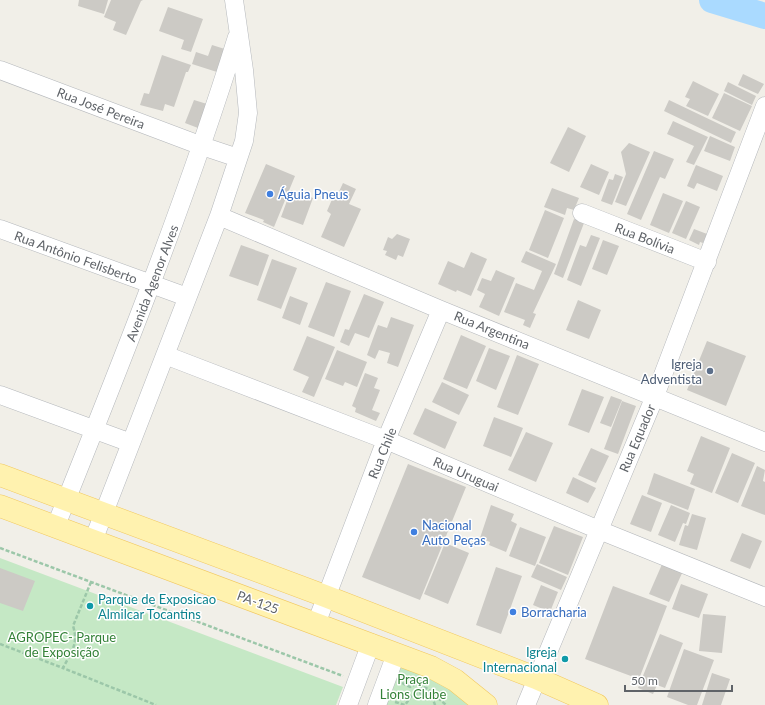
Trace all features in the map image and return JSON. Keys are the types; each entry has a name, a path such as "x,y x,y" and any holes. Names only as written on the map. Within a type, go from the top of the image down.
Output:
{"main road":[{"path":"0,475 325,596 536,678 597,705"},
{"name":"PA-125","path":"0,506 55,528 371,643 431,667 455,680 486,705"}],"street":[{"path":"93,541 219,216 247,126 248,113 244,70 233,0"},
{"name":"Avenida Agenor Alves","path":"55,528 96,431 151,285 202,146 238,35"},
{"name":"Rua José Pereira","path":"0,70 202,146 238,158"},
{"name":"Rua Equador","path":"526,705 536,678 656,396 765,106"},
{"name":"Rua Bolívia","path":"582,213 707,262"},
{"name":"Rua Argentina","path":"219,216 441,310 656,396 765,442"},
{"name":"Rua Antônio Felisberto","path":"0,229 151,285 188,297"},
{"name":"Rua Chile","path":"316,624 325,596 386,440 441,310"},
{"name":"Rua Uruguai","path":"165,355 386,440 765,598"},
{"path":"0,395 131,443"},
{"path":"348,705 371,643"},
{"path":"384,703 396,654"}],"path":[{"path":"0,548 345,677"},
{"path":"63,668 76,643 77,637 73,626 91,582"},
{"path":"0,644 156,705"},
{"path":"397,682 410,686 416,684 428,689 446,705"},
{"path":"384,703 405,705 412,695 422,693 431,697 435,705"}],"green space":[{"name":"AGROPEC- Parque de Exposição","path":"0,558 343,687 336,705 0,705"},
{"name":"Praça Lions Clube","path":"405,664 478,705 385,705 400,667"}],"building":[{"path":"79,0 108,0 104,14 78,6"},
{"path":"111,0 143,0 141,1 126,35 113,30 116,22 104,17"},
{"path":"168,7 203,19 191,52 181,49 184,40 159,31"},
{"path":"212,45 228,50 220,73 192,64 196,52 208,56"},
{"path":"162,55 191,65 188,72 186,72 174,107 165,104 163,111 140,105 144,93 149,94"},
{"path":"743,74 764,84 758,94 738,85"},
{"path":"693,81 719,94 708,116 686,106 690,99 685,97"},
{"path":"728,82 756,96 752,105 724,91"},
{"path":"724,93 752,106 740,131 712,118"},
{"path":"194,100 207,104 198,128 185,123"},
{"path":"669,100 736,132 731,143 664,111"},
{"path":"673,121 708,137 694,165 686,162 694,146 667,134"},
{"path":"568,127 586,136 569,172 550,163"},
{"path":"710,136 735,147 730,161 704,151"},
{"path":"629,143 650,152 626,206 615,202 626,174 621,152"},
{"path":"654,151 674,159 665,179 660,177 641,220 627,214"},
{"name":"Águia Pneus","path":"266,164 295,176 274,227 263,222 264,220 245,213"},
{"path":"591,164 609,172 599,195 580,187"},
{"path":"696,165 723,176 717,191 697,183 694,189 687,186"},
{"path":"615,174 623,177 612,205 601,201 609,179 613,180"},
{"path":"343,183 356,189 349,204 361,209 344,247 321,237 331,214 327,211 333,197 336,198"},
{"path":"552,188 579,198 574,210 567,208 565,215 544,207"},
{"path":"291,190 313,198 303,225 281,217"},
{"path":"663,193 683,201 669,233 650,225"},
{"path":"686,201 700,207 686,239 672,233"},
{"path":"545,210 564,218 548,258 529,250"},
{"path":"574,219 584,223 563,278 554,274"},
{"path":"694,229 707,234 703,243 700,242 699,245 689,240"},
{"path":"397,234 410,239 403,257 398,255 396,260 385,255 387,251 383,250 388,237 392,239"},
{"path":"591,235 600,238 581,286 567,280 580,245 586,247"},
{"path":"603,240 619,246 607,275 592,269"},
{"path":"241,245 269,255 258,286 229,276"},
{"path":"526,251 556,264 533,313 536,314 530,328 523,325 525,320 504,312 516,283 534,290 542,271 521,262"},
{"path":"471,252 487,259 471,296 457,290 456,292 438,284 448,261 464,268"},
{"path":"272,259 297,268 281,309 257,300"},
{"path":"496,270 515,278 499,316 479,307 485,294 477,290 482,278 491,281"},
{"path":"326,282 351,291 334,337 308,327"},
{"path":"364,294 384,302 369,338 355,333 349,346 340,342 345,329 349,330"},
{"path":"290,296 308,303 300,325 282,318"},
{"path":"578,300 601,310 589,339 566,330"},
{"path":"391,317 414,325 398,367 387,363 390,353 379,350 375,359 367,355 378,325 387,328"},
{"path":"461,335 486,346 467,389 443,379"},
{"path":"307,336 335,347 314,397 302,392 309,377 293,370"},
{"path":"707,341 746,356 726,406 687,390"},
{"path":"489,348 510,356 496,390 476,381"},
{"path":"337,350 367,362 357,387 345,382 343,386 325,379"},
{"path":"517,355 539,364 518,415 497,407"},
{"path":"365,373 378,378 374,388 380,390 372,410 380,413 376,421 355,412 356,408 352,406"},
{"path":"442,382 469,395 459,415 432,402"},
{"path":"582,389 604,397 589,433 568,425"},
{"path":"611,396 622,400 611,427 600,423"},
{"path":"622,401 636,406 618,454 604,449"},
{"path":"425,408 457,422 445,449 413,434"},
{"path":"494,417 523,428 511,457 483,446"},
{"path":"526,432 553,443 536,482 508,470"},
{"path":"701,436 730,448 712,493 690,484 694,474 687,471"},
{"path":"591,448 609,456 596,483 578,475"},
{"path":"732,453 755,463 738,503 715,493"},
{"name":"Nacional Auto Peças","path":"408,464 466,487 420,600 362,577"},
{"path":"757,466 765,470 763,481 765,482 765,515 741,506"},
{"path":"654,473 695,489 688,510 647,494"},
{"path":"573,477 596,488 588,503 566,493"},
{"path":"642,495 662,503 651,532 630,524"},
{"path":"491,505 514,514 511,521 517,524 506,552 489,545 490,542 480,538"},
{"path":"671,505 690,513 686,524 683,523 675,542 658,535"},
{"path":"692,514 706,518 697,550 679,545 685,525 688,526"},
{"path":"554,526 583,537 568,575 539,563"},
{"path":"520,527 546,537 535,566 509,556"},
{"path":"742,533 762,541 750,569 730,561"},
{"path":"445,543 469,553 448,604 424,594"},
{"path":"663,562 683,571 669,602 649,594"},
{"path":"537,564 567,577 561,590 531,577"},
{"path":"496,567 522,576 501,634 476,625"},
{"path":"0,568 35,581 23,611 0,603"},
{"path":"681,584 708,594 699,618 672,609"},
{"path":"541,585 558,592 550,612 533,605"},
{"path":"613,586 667,606 639,679 585,659"},
{"path":"703,614 726,616 722,653 699,651"},
{"path":"660,634 683,643 665,688 657,685 653,694 638,688"},
{"path":"684,649 714,660 697,705 688,705 667,697"},
{"path":"712,673 730,679 721,705 702,705"}],"waterway":[{"path":"712,0 765,16"}],"place":[{"name":"Águia Pneus","path":"270,194"},
{"name":"Igreja Adventista","path":"710,371"},
{"name":"Nacional Auto Peças","path":"414,532"},
{"name":"Parque de Exposicao Almilcar Tocantins","path":"90,606"},
{"name":"Borracharia","path":"513,612"},
{"name":"Igreja Internacional","path":"565,659"}]}
